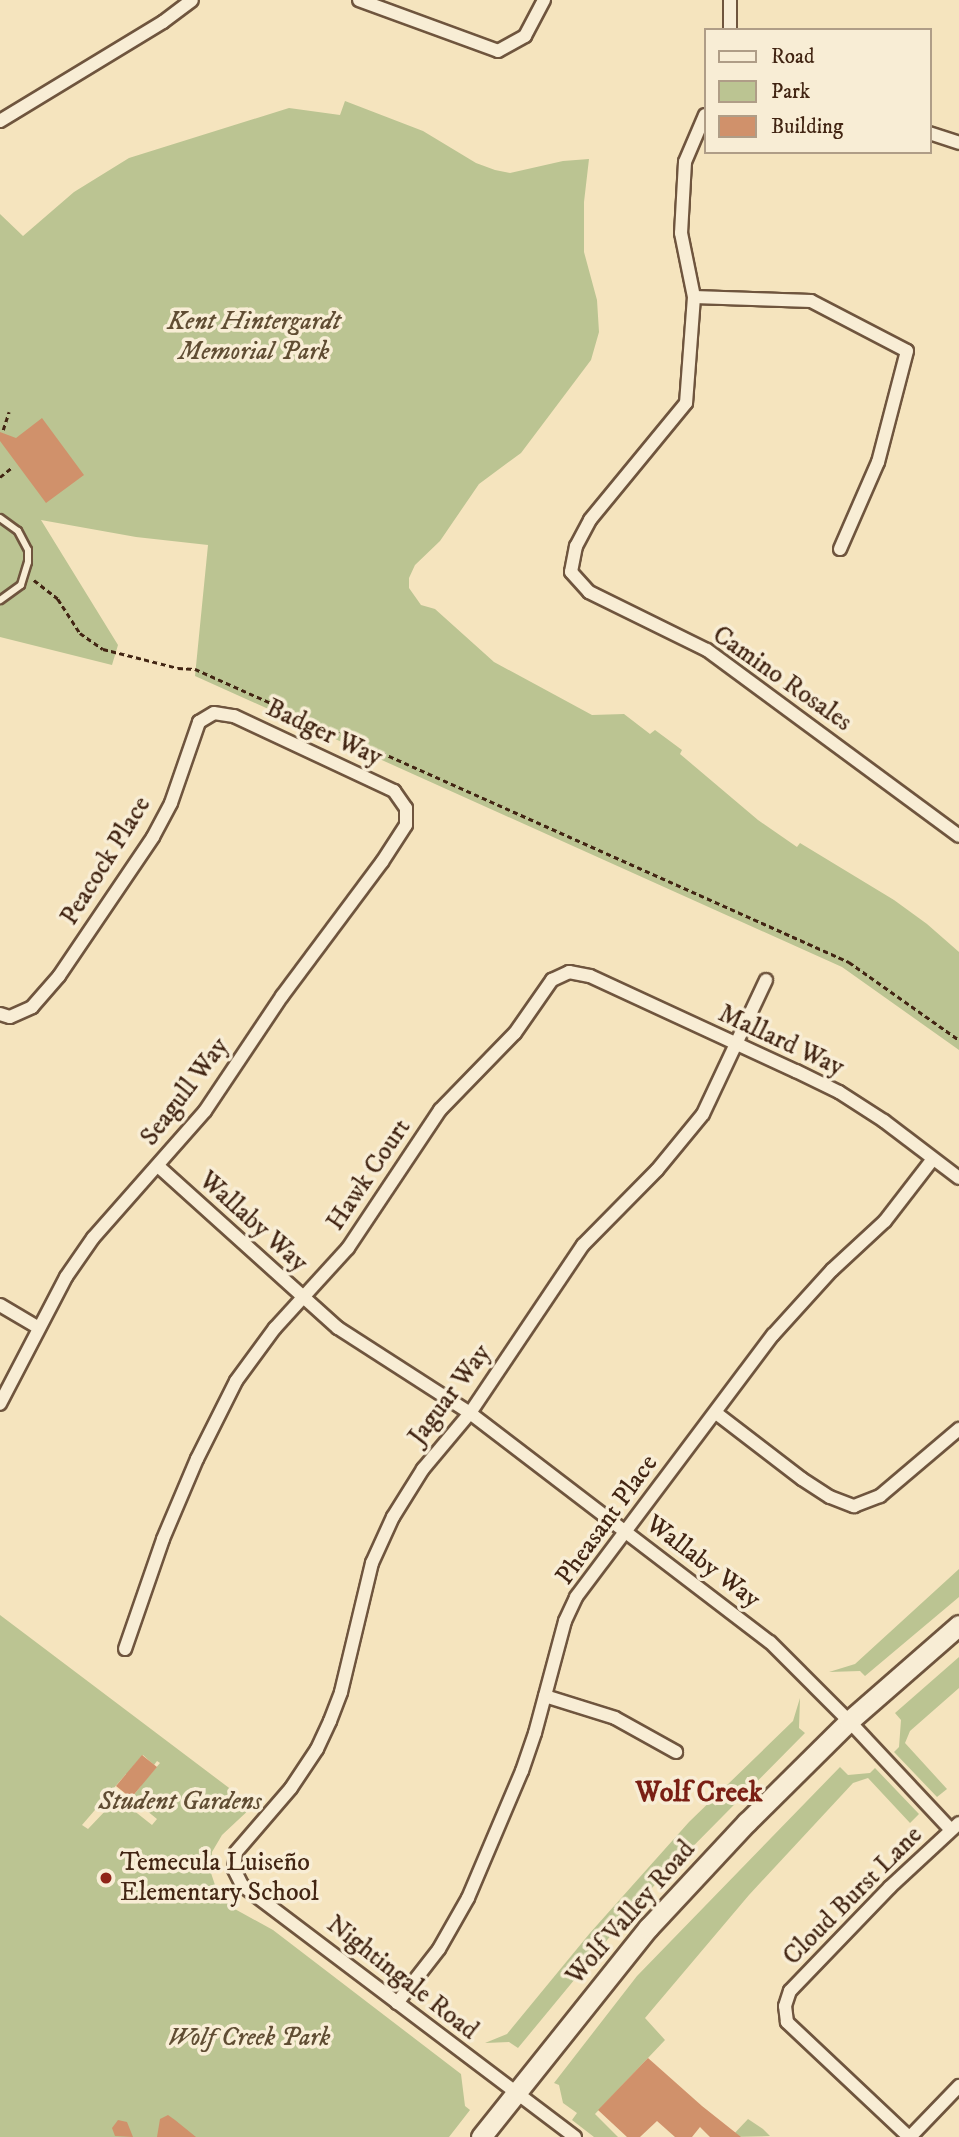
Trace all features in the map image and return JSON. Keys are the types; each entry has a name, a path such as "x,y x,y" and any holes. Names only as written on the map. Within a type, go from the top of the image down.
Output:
{"main road":[{"name":"Wolf Valley Road","path":"481,2137 649,1928 747,1822 849,1721 959,1625"}],"street":[{"path":"0,121 163,22 192,0"},
{"path":"359,0 498,51 525,36 544,0"},
{"path":"730,0 730,28"},
{"path":"704,117 685,162 681,233 694,298 811,301 907,351 878,462 840,549"},
{"path":"931,135 959,143"},
{"name":"Camino Rosales","path":"694,298 686,403 590,520 576,546 571,572 589,592 707,649 959,836"},
{"name":"Badger Way","path":"214,713 234,716 394,791 406,808"},
{"name":"Peacock Place","path":"5,1015 32,1007 59,976 153,837 171,803 199,722 214,713"},
{"name":"Seagull Way","path":"0,1404 66,1277 93,1238 205,1111 282,996 382,862 406,825 406,808"},
{"name":"Mallard Way","path":"569,972 590,976 839,1092 884,1121 959,1178"},
{"name":"Hawk Court","path":"125,1649 163,1539 197,1459 236,1381 275,1328 348,1248 440,1110 515,1033 552,980 569,972"},
{"name":"Jaguar Way","path":"234,1869 236,1852 291,1788 317,1749 330,1721 341,1692 372,1563 393,1517 423,1468 470,1413 583,1245 688,1136 703,1114 766,981"},
{"name":"Pheasant Place","path":"397,2003 439,1949 468,1898 522,1771 565,1621 590,1577 773,1335 832,1270 885,1221 933,1159"},
{"name":"Wallaby Way","path":"158,1166 338,1328 470,1413 770,1642 955,1827"},
{"path":"0,1306 39,1328"},
{"path":"716,1413 811,1485 830,1497 855,1506 880,1496 959,1429"},
{"path":"545,1696 615,1718 676,1752"},
{"name":"Cloud Burst Lane","path":"909,2137 787,2022 785,2006 790,1991 890,1887 955,1827"},
{"name":"Nightingale Road","path":"234,1869 242,1885 575,2137"},
{"path":"909,2137 959,2086"}],"lane":[{"path":"0,518 13,525 24,541 29,562 21,585 0,600"}],"path":[{"path":"3,430 9,412"},
{"path":"0,477 11,468"},
{"path":"0,469 5,474"},
{"path":"26,573 58,599 80,633 103,649 178,668 195,669 826,951 849,962 959,1040"}],"green space":[{"name":"Kent Hintergardt Memorial Park","path":"345,101 423,131 476,163 495,170 510,173 563,161 589,159 584,202 584,252 597,300 599,332 591,360 521,453 479,484 440,541 415,565 409,578 409,588 421,605 435,609 494,662 592,715 624,714 650,734 655,730 682,750 680,754 758,820 797,847 800,843 894,900 927,924 959,952 959,1050 842,967 195,676 208,545 136,537 41,520 118,645 112,665 0,637 0,214 23,236 74,192 129,158 289,108 340,115"},
{"path":"959,1569 959,1597 865,1676 860,1671 829,1672 855,1664"},
{"path":"0,1615 253,1806 222,1835 212,1852 211,1873 217,1891 233,1908 273,1930 461,2074 465,2106 470,2110 449,2137 0,2137","holes":["143,1755 154,1765 157,1761 160,1763 148,1777 134,1765","126,1774 141,1786 131,1798 157,1819 152,1825 128,1806 126,1809 120,1804 108,1808 88,1829 82,1825"]},
{"path":"959,1657 959,1688 910,1731 905,1743 947,1789 937,1797 894,1752 899,1747 901,1720 895,1713"},
{"path":"800,1698 799,1728 805,1733 641,1899 518,2048 509,2042 485,2043 507,2034 590,1933 689,1822 793,1721"},
{"path":"840,1767 848,1775 870,1773 875,1768 919,1814 910,1823 868,1778 853,1783 749,1895 645,2018 665,2040 595,2114 618,2137 594,2137 572,2120 577,2113 563,2103 559,2085 554,2083 637,1976"},
{"path":"748,2119 763,2129 770,2136 731,2137"}],"building":[{"path":"42,418 84,475 46,503 0,441 0,432 16,438"},
{"path":"142,1755 157,1767 131,1798 116,1786"},
{"path":"648,2058 741,2137 710,2137 700,2127 692,2137 675,2137 657,2121 640,2137 627,2137 598,2110"},
{"path":"168,2115 196,2137 157,2137 160,2119"},
{"path":"118,2120 127,2122 133,2137 115,2136 112,2128"}],"place":[{"name":"Temecula Luiseño Elementary School","path":"106,1878"}],"district":[{"name":"Wolf Creek","path":"699,1793"}],"park label":[{"name":"Student Gardens","path":"180,1802"},
{"name":"Wolf Creek Park","path":"249,2038"}]}
